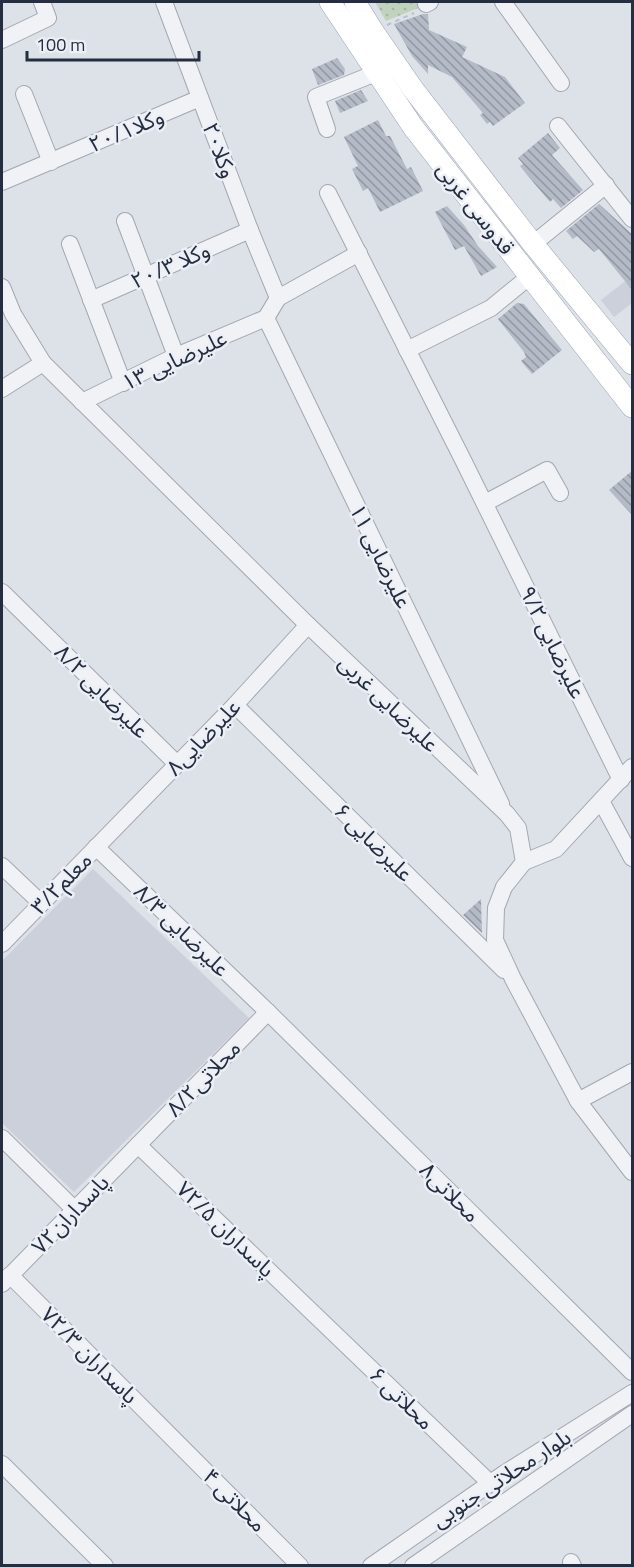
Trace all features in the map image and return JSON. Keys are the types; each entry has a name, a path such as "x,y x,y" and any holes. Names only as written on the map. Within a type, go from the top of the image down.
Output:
{"main road":[{"name":"قدوسی غربی","path":"330,2 413,127 633,407"},
{"name":"قدوسی غربی","path":"355,2 413,89 533,244 633,364"}],"street":[{"path":"2,40 48,18 42,2"},
{"name":"وکلا۲۰","path":"164,2 278,298"},
{"path":"502,2 561,83"},
{"path":"327,129 316,97 376,73"},
{"path":"24,94 51,162"},
{"name":"وکلا۲۰/۱","path":"2,182 200,98"},
{"path":"558,126 633,219"},
{"path":"533,244 606,185"},
{"name":"۹/۲ علیرضایی","path":"328,193 485,503 621,780"},
{"path":"125,220 176,356"},
{"name":"وکلا ۲۰/۳","path":"91,300 250,230"},
{"path":"70,244 123,383"},
{"path":"266,318 278,298 358,253"},
{"path":"407,350 491,308 530,276"},
{"name":"علیرضایی غربی","path":"2,288 13,314 43,363 308,626 507,814 518,828 524,862"},
{"name":"۱۳ علیرضایی","path":"82,402 176,356 266,318"},
{"name":"۱۱ علیرضایی","path":"266,318 507,814"},
{"path":"2,389 43,363"},
{"path":"485,503 547,470 560,493"},
{"name":"علیرضایی ۸/۲","path":"2,592 177,764"},
{"name":"علیرضایی۸","path":"96,847 235,705 308,626"},
{"name":"۶ علیرضایی","path":"235,705 513,979"},
{"path":"633,767 556,849 524,862 504,887 496,908 495,940 513,979 578,1101 633,1172"},
{"path":"601,801 633,858"},
{"name":"معلم۳/۲","path":"2,944 96,847"},
{"name":"۸/۳ علیرضایی","path":"96,847 268,1012"},
{"path":"2,866 41,903"},
{"name":"محلاتی۸/۲","path":"138,1145 268,1012"},
{"name":"محلاتی۸","path":"268,1012 633,1372"},
{"path":"578,1101 633,1072"},
{"path":"2,1138 75,1210"},
{"name":"پاسداران۷۲","path":"6,1280 138,1145"},
{"name":"۷۲/۵ پاسداران","path":"138,1145 314,1314"},
{"name":"۷۲/۳ پاسداران","path":"6,1280 170,1435"},
{"name":"۶ محلاتی","path":"314,1314 490,1483"},
{"name":"بلوار محلاتی جنوبی","path":"370,1566 490,1483 633,1393"},
{"name":"بلوار محلاتی جنوبی","path":"413,1566 633,1414"},
{"name":"۴ محلاتی","path":"170,1435 300,1566"},
{"path":"2,1464 105,1566"}],"path":[{"path":"373,31 424,8 428,3"}],"shaded area":[{"path":"632,276 632,303 614,317 601,300"},
{"path":"93,869 249,1018 74,1192 2,1123 2,961"}],"green space":[{"path":"375,2 422,2 423,6 386,21"}],"building":[{"path":"428,14 429,30 467,47 462,57 505,77 525,103 493,126 490,122 487,124 480,115 483,113 452,77 428,65 428,74 412,56 394,24"},
{"path":"337,58 345,69 344,75 318,85 312,69"},
{"path":"361,90 368,101 340,113 335,101"},
{"path":"378,120 386,136 390,136 407,169 411,167 423,191 380,212 368,188 363,191 352,169 358,166 344,137"},
{"path":"548,133 560,148 552,155 583,190 561,208 553,199 550,202 520,166 523,164 518,158"},
{"path":"599,204 633,235 633,291 599,249 594,252 577,236 573,239 566,231"},
{"path":"447,206 497,267 481,276 464,246 455,250 435,212"},
{"path":"517,303 524,304 562,350 532,374 521,361 526,357 524,352 498,319"},
{"path":"633,470 633,516 609,490"},
{"path":"481,899 482,933 463,915"}]}
